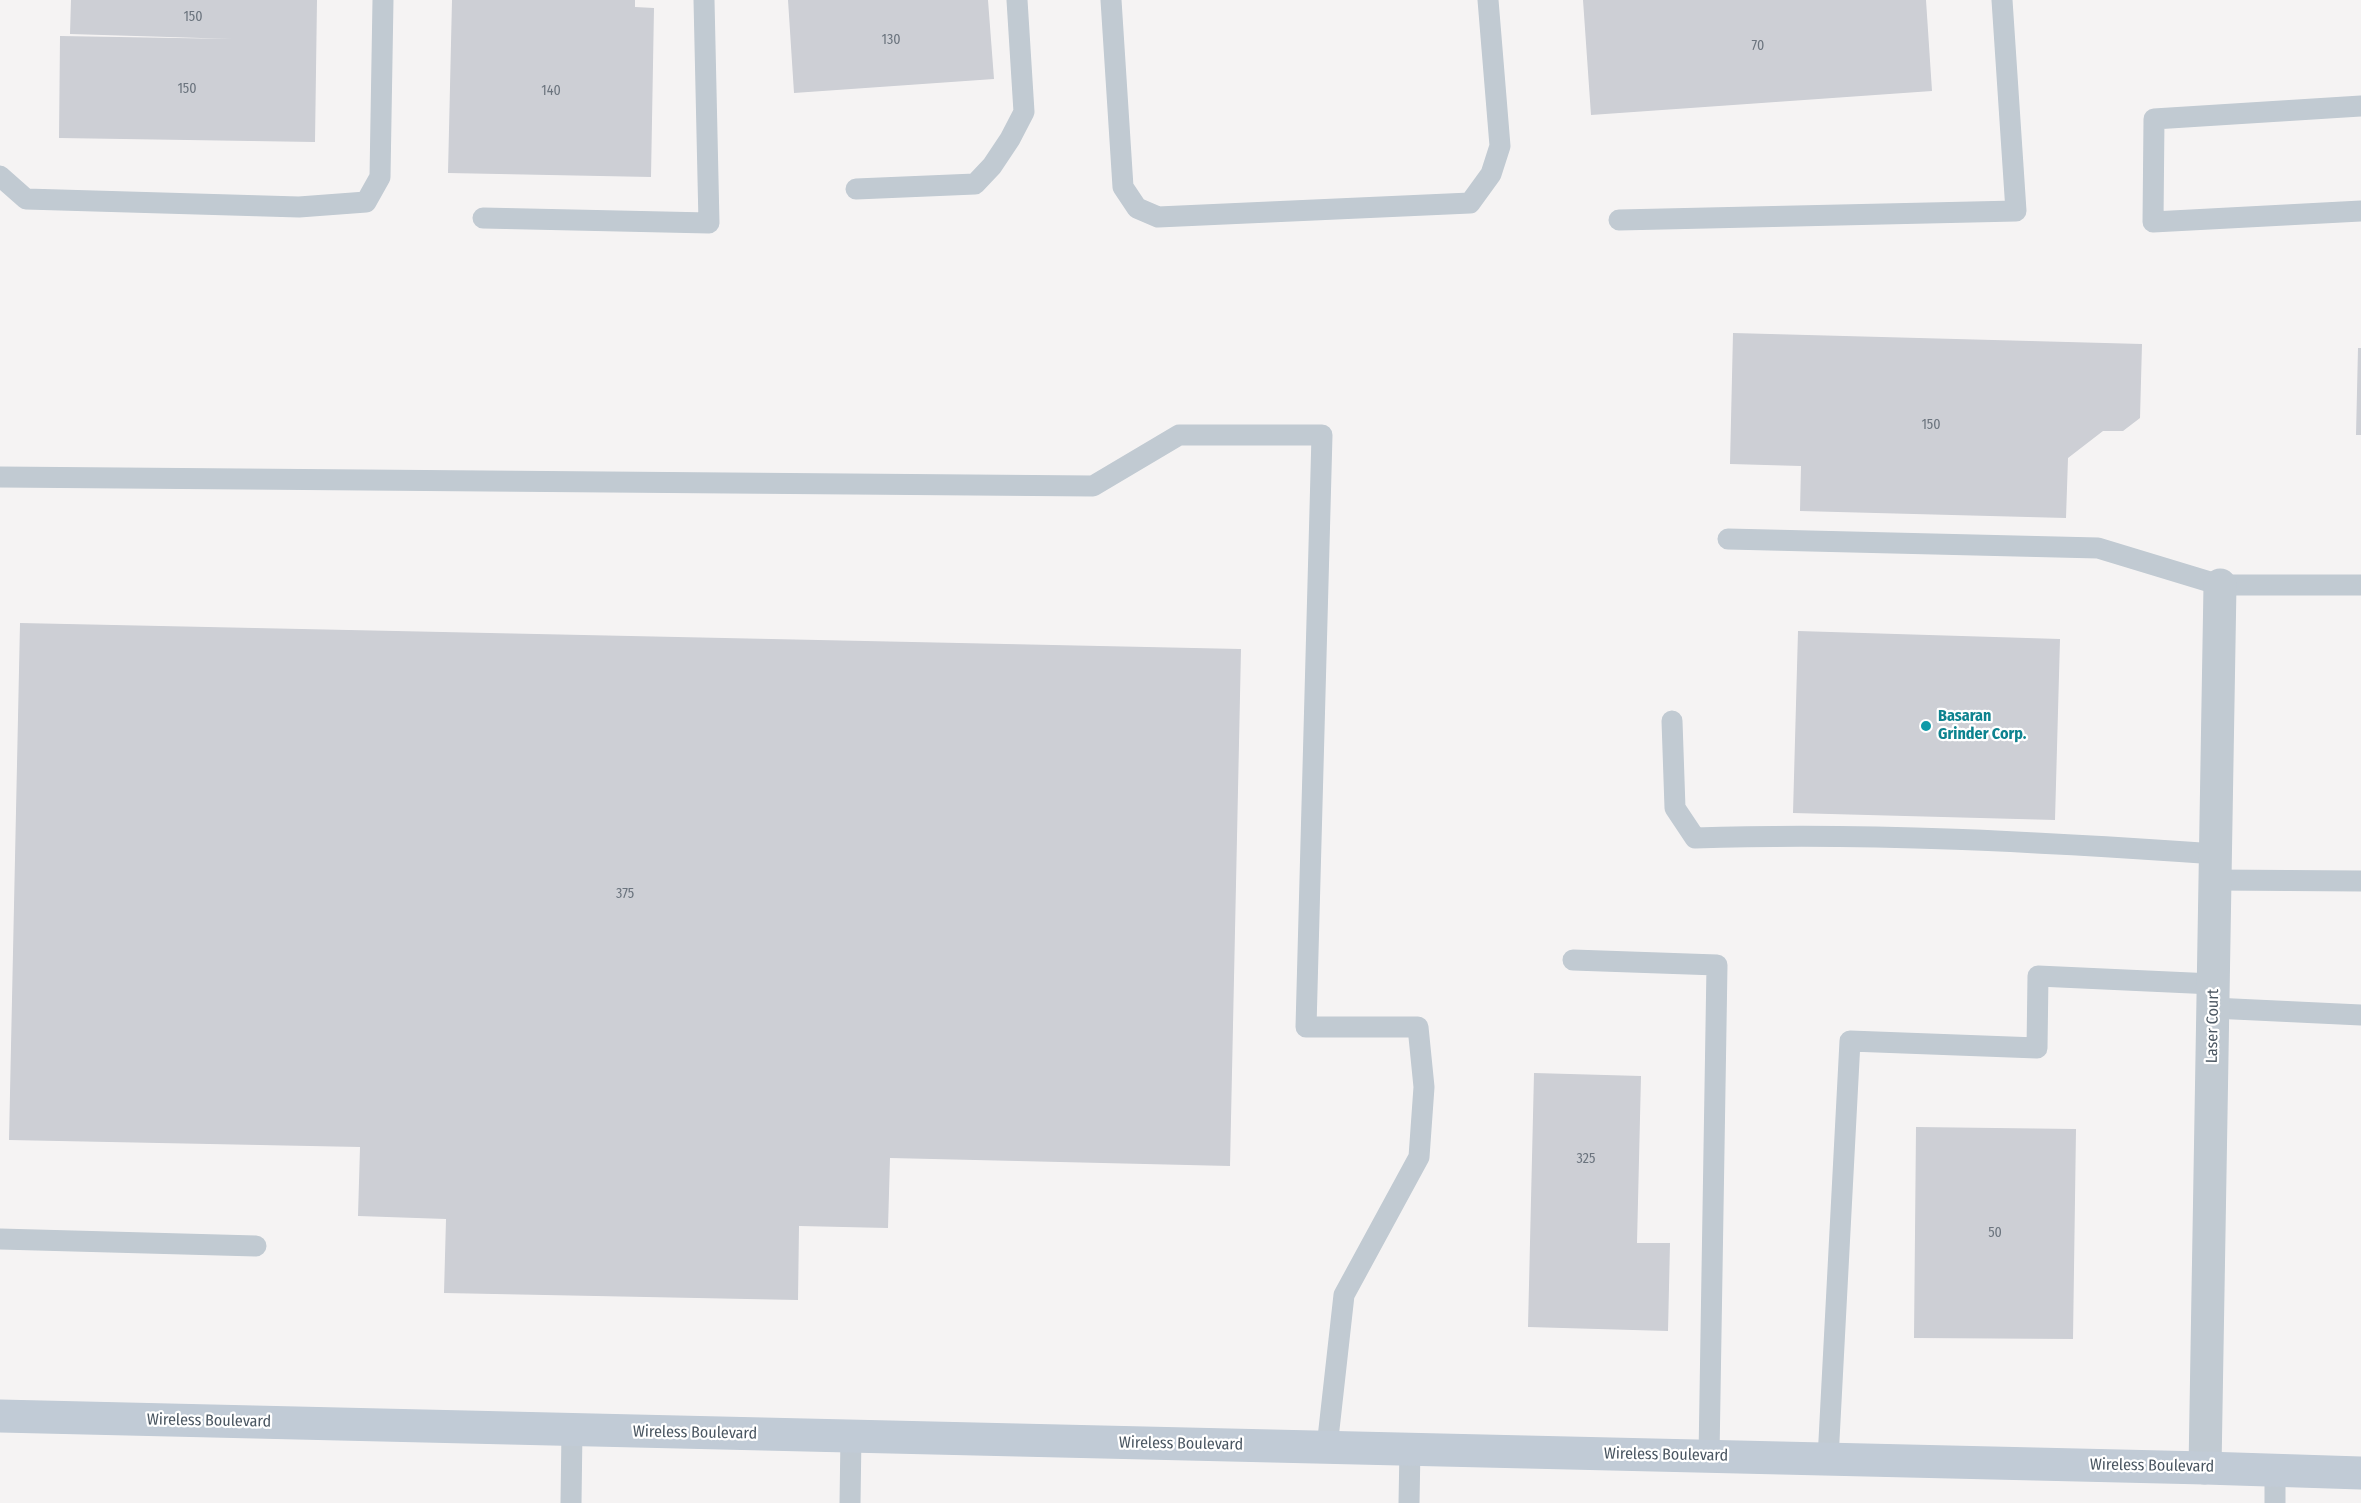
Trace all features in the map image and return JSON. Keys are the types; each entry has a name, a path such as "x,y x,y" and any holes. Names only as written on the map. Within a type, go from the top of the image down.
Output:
{"street":[{"name":"Laser Court","path":"2205,1468 2220,585"},
{"name":"Wireless Boulevard","path":"0,1416 2361,1473"}],"lane":[{"path":"0,176 26,199 299,207 366,202 380,177 383,0"},
{"path":"483,218 709,223 704,0"},
{"path":"856,189 975,184 992,166 1024,112 1017,0"},
{"path":"1111,0 1123,187 1137,208 1158,217 1470,203 1491,174 1500,146 1488,0"},
{"path":"1619,220 2016,211 2002,0"},
{"path":"2361,106 2154,118 2153,222 2361,211"},
{"path":"0,477 1093,486 1179,435 1322,435 1306,1027 1418,1027 1424,1087 1419,1157 1344,1294 1327,1447"},
{"path":"1728,539 2098,548 2220,585 2361,585"},
{"path":"1672,721 1676,808 1695,838 1786,835 2095,845 2215,867 2361,881"},
{"path":"1573,960 1717,966 1709,1456"},
{"path":"1828,1459 1850,1041 2037,1048 2038,976 2361,1015"},
{"path":"0,1239 256,1246"},
{"path":"571,1503 572,1430"},
{"path":"850,1503 851,1436"},
{"path":"1409,1503 1410,1449"},
{"path":"2275,1470 2275,1503"}],"building":[{"path":"71,0 317,0 315,142 59,138 60,36 234,39 70,34"},
{"path":"452,0 635,0 635,7 654,8 651,177 448,173"},
{"path":"788,0 988,0 994,79 794,93"},
{"path":"1583,0 1926,0 1932,91 1591,115"},
{"path":"1733,333 2142,344 2140,418 2123,431 2103,431 2068,458 2066,518 1800,511 1801,466 1730,464"},
{"path":"2358,348 2361,348 2361,435 2356,435"},
{"path":"20,623 1241,649 1230,1166 890,1158 888,1228 799,1226 798,1300 444,1293 446,1219 358,1216 360,1147 9,1140"},
{"name":"Basaran Grinder Corp.","path":"1798,631 2060,639 2055,820 1793,813"},
{"path":"1534,1073 1641,1076 1637,1243 1670,1243 1668,1331 1528,1327"},
{"path":"1916,1127 2076,1129 2073,1339 1914,1338"}],"place":[{"name":"Basaran Grinder Corp.","path":"1926,726"}]}
